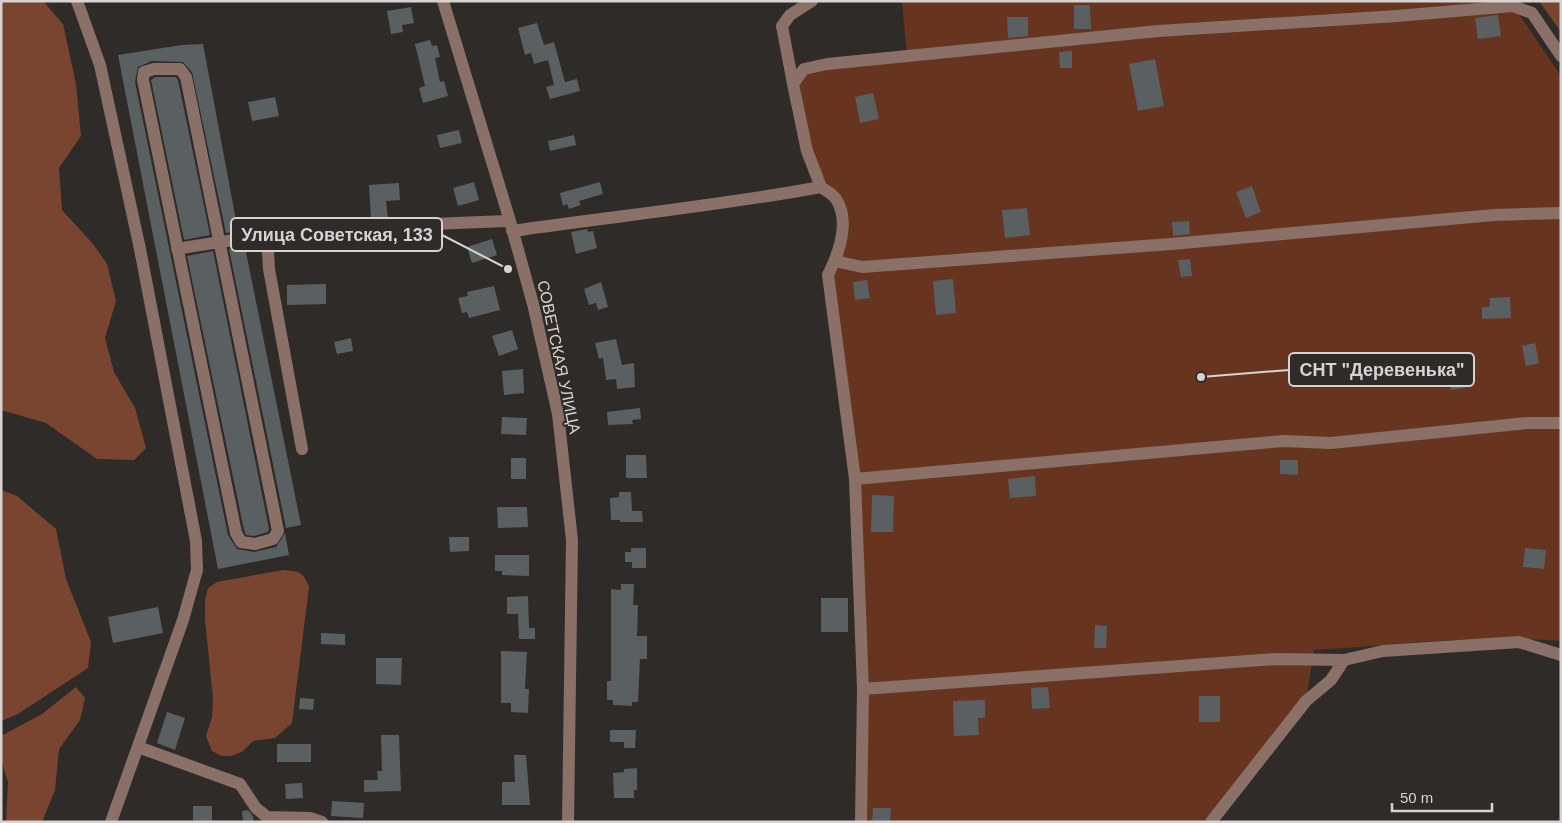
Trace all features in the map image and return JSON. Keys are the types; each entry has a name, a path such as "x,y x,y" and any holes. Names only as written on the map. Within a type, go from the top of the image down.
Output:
{"street":[{"path":"77,1 100,65 140,249 196,542 197,570 183,620 111,822"},
{"name":"СОВЕТСКАЯ УЛИЦА","path":"443,1 511,226 558,414 572,540 568,822"},
{"path":"812,1 790,16 782,26 807,152 820,187 835,198 844,214 842,238 835,261 828,274 854,479 864,689 861,822"},
{"path":"793,84 804,70 827,64 1158,31 1397,16 1514,6 1532,13 1561,56"},
{"path":"154,69 180,69 186,77 220,241 278,531 273,539 255,544 241,542 236,533 143,80 144,72 154,69"},
{"path":"177,249 220,241 267,236 424,225 511,226 740,202 820,187"},
{"path":"835,261 862,267 1171,244 1494,215 1561,213"},
{"path":"267,236 269,269 302,449"},
{"path":"854,479 1283,441 1331,443 1527,423 1561,423"},
{"path":"864,689 1276,658 1344,660 1383,651 1519,642 1561,655"},
{"path":"1211,822 1306,701 1331,680 1344,660"},
{"path":"138,747 240,784 256,808 267,817 310,818 322,822"}],"shaded area":[{"path":"1,1 43,1 63,24 76,84 81,136 59,168 62,210 93,244 107,264 116,301 105,338 114,372 135,408 146,448 134,460 97,459 46,423 1,410"},
{"path":"902,1 1510,1 1561,76 1561,641 1468,639 1314,650 1306,701 1211,822 861,822 855,479 828,275 844,214 821,187 793,84 804,69 907,56"},
{"path":"1539,1 1561,1 1561,32"},
{"path":"1,490 17,496 56,529 66,579 91,642 88,668 18,714 1,721"},
{"path":"283,570 300,573 305,578 309,587 292,723 275,738 253,741 243,751 232,756 222,756 212,751 206,736 212,717 213,699 205,619 205,600 208,588 217,582"},
{"path":"76,687 85,698 80,720 59,749 55,790 42,822 6,822 8,782 1,759 1,736 42,714"}],"building":[{"path":"1074,5 1090,5 1091,29 1074,29"},
{"path":"411,7 414,23 402,25 403,32 391,34 387,11"},
{"path":"1498,15 1501,36 1478,39 1475,18"},
{"path":"1007,17 1028,17 1028,36 1008,38"},
{"path":"537,23 544,45 554,42 565,82 577,79 580,91 550,99 546,87 554,85 548,60 534,64 531,53 525,55 518,28"},
{"path":"430,40 432,46 437,45 440,57 435,58 440,82 444,81 448,96 423,103 419,88 425,86 415,44"},
{"path":"203,44 238,231 226,233 192,72 183,62 152,61 138,67 135,82 228,535 237,549 254,552 276,547 285,533 289,555 218,569 118,55 182,45"},
{"path":"1072,51 1072,68 1060,68 1059,52"},
{"path":"1155,59 1164,106 1138,111 1129,64"},
{"path":"155,77 176,77 178,80 210,235 184,240 151,80"},
{"path":"873,93 879,119 860,123 855,97"},
{"path":"275,97 279,116 252,121 248,102"},
{"path":"459,130 462,143 440,148 437,135"},
{"path":"574,135 576,145 550,151 548,141"},
{"path":"474,182 479,200 458,206 453,188"},
{"path":"600,182 603,194 579,201 581,205 569,209 567,204 563,206 560,193"},
{"path":"399,183 400,200 386,201 388,218 371,219 369,185"},
{"path":"1252,186 1261,212 1246,218 1236,192"},
{"path":"1027,208 1030,235 1005,238 1002,210"},
{"path":"1189,221 1190,234 1173,236 1172,222"},
{"path":"587,229 588,232 593,231 597,248 576,254 571,232"},
{"path":"492,239 497,255 472,263 467,247"},
{"path":"245,247 301,525 286,528 229,249"},
{"path":"213,251 269,529 268,532 254,536 246,535 244,530 187,256"},
{"path":"1190,259 1192,276 1181,277 1178,260"},
{"path":"953,279 956,313 936,315 933,281"},
{"path":"867,280 870,298 855,300 853,282"},
{"path":"601,282 608,307 598,310 596,303 589,305 584,289"},
{"path":"326,284 326,304 287,305 287,285"},
{"path":"494,286 500,310 469,318 467,312 462,313 458,298 468,296 467,292"},
{"path":"1510,297 1511,318 1482,319 1482,307 1490,307 1490,298"},
{"path":"512,330 518,349 499,356 492,336"},
{"path":"351,338 353,351 337,354 334,342"},
{"path":"616,339 622,365 634,363 635,387 617,389 616,379 606,380 603,358 599,359 595,343"},
{"path":"1535,343 1539,363 1526,366 1522,346"},
{"path":"1462,361 1465,388 1451,390 1447,363"},
{"path":"523,369 524,393 504,395 502,371"},
{"path":"640,408 641,419 632,420 633,424 608,425 607,412"},
{"path":"502,417 527,418 526,435 501,434"},
{"path":"626,455 646,455 647,478 626,478"},
{"path":"511,458 526,458 526,479 511,479"},
{"path":"1280,460 1298,460 1298,475 1280,474"},
{"path":"1035,476 1036,496 1010,498 1008,479"},
{"path":"619,492 631,492 632,511 642,511 643,522 611,520 610,498 619,497"},
{"path":"872,495 894,496 893,532 871,532"},
{"path":"497,507 527,507 528,527 498,528"},
{"path":"449,537 469,537 469,551 450,552"},
{"path":"631,548 646,548 646,568 632,568 632,562 625,562 625,552 631,552"},
{"path":"1525,548 1546,550 1544,569 1523,567"},
{"path":"495,555 529,555 529,576 502,575 502,571 495,571"},
{"path":"621,584 634,584 633,605 638,605 637,636 647,636 647,659 640,659 638,702 632,702 632,706 613,705 613,700 607,700 607,681 611,681 611,589 621,590"},
{"path":"528,596 529,628 535,628 535,639 519,639 518,614 507,614 507,597"},
{"path":"821,598 848,598 848,632 821,632"},
{"path":"158,607 163,633 113,643 108,617"},
{"path":"1095,625 1107,626 1106,648 1094,648"},
{"path":"321,633 345,634 345,645 321,644"},
{"path":"501,651 527,652 525,689 529,689 528,713 511,712 511,703 501,703"},
{"path":"376,658 402,658 401,685 376,684"},
{"path":"1048,687 1050,708 1032,709 1031,688"},
{"path":"1199,696 1220,696 1220,722 1199,722"},
{"path":"300,698 314,699 313,710 299,709"},
{"path":"985,700 985,718 978,718 979,735 954,736 953,701"},
{"path":"167,712 185,718 175,750 157,743"},
{"path":"610,730 636,730 635,748 624,748 624,742 610,742"},
{"path":"381,735 399,735 401,791 364,792 364,780 378,780 377,771 382,771"},
{"path":"277,744 311,744 311,762 277,762"},
{"path":"514,755 526,755 530,805 502,805 502,782 515,782"},
{"path":"637,768 637,790 634,790 634,798 614,798 613,773 624,772 624,769"},
{"path":"302,783 303,798 286,799 285,784"},
{"path":"332,801 364,803 363,818 331,816"},
{"path":"193,806 212,806 212,822 193,822"},
{"path":"873,808 891,808 890,822 872,822"},
{"path":"248,810 253,816 254,822 243,822 242,811"}],"place":[{"name":"Улица Советская, 133","path":"508,269"},
{"name":"СНТ \"Деревенька\"","path":"1201,377"}]}
